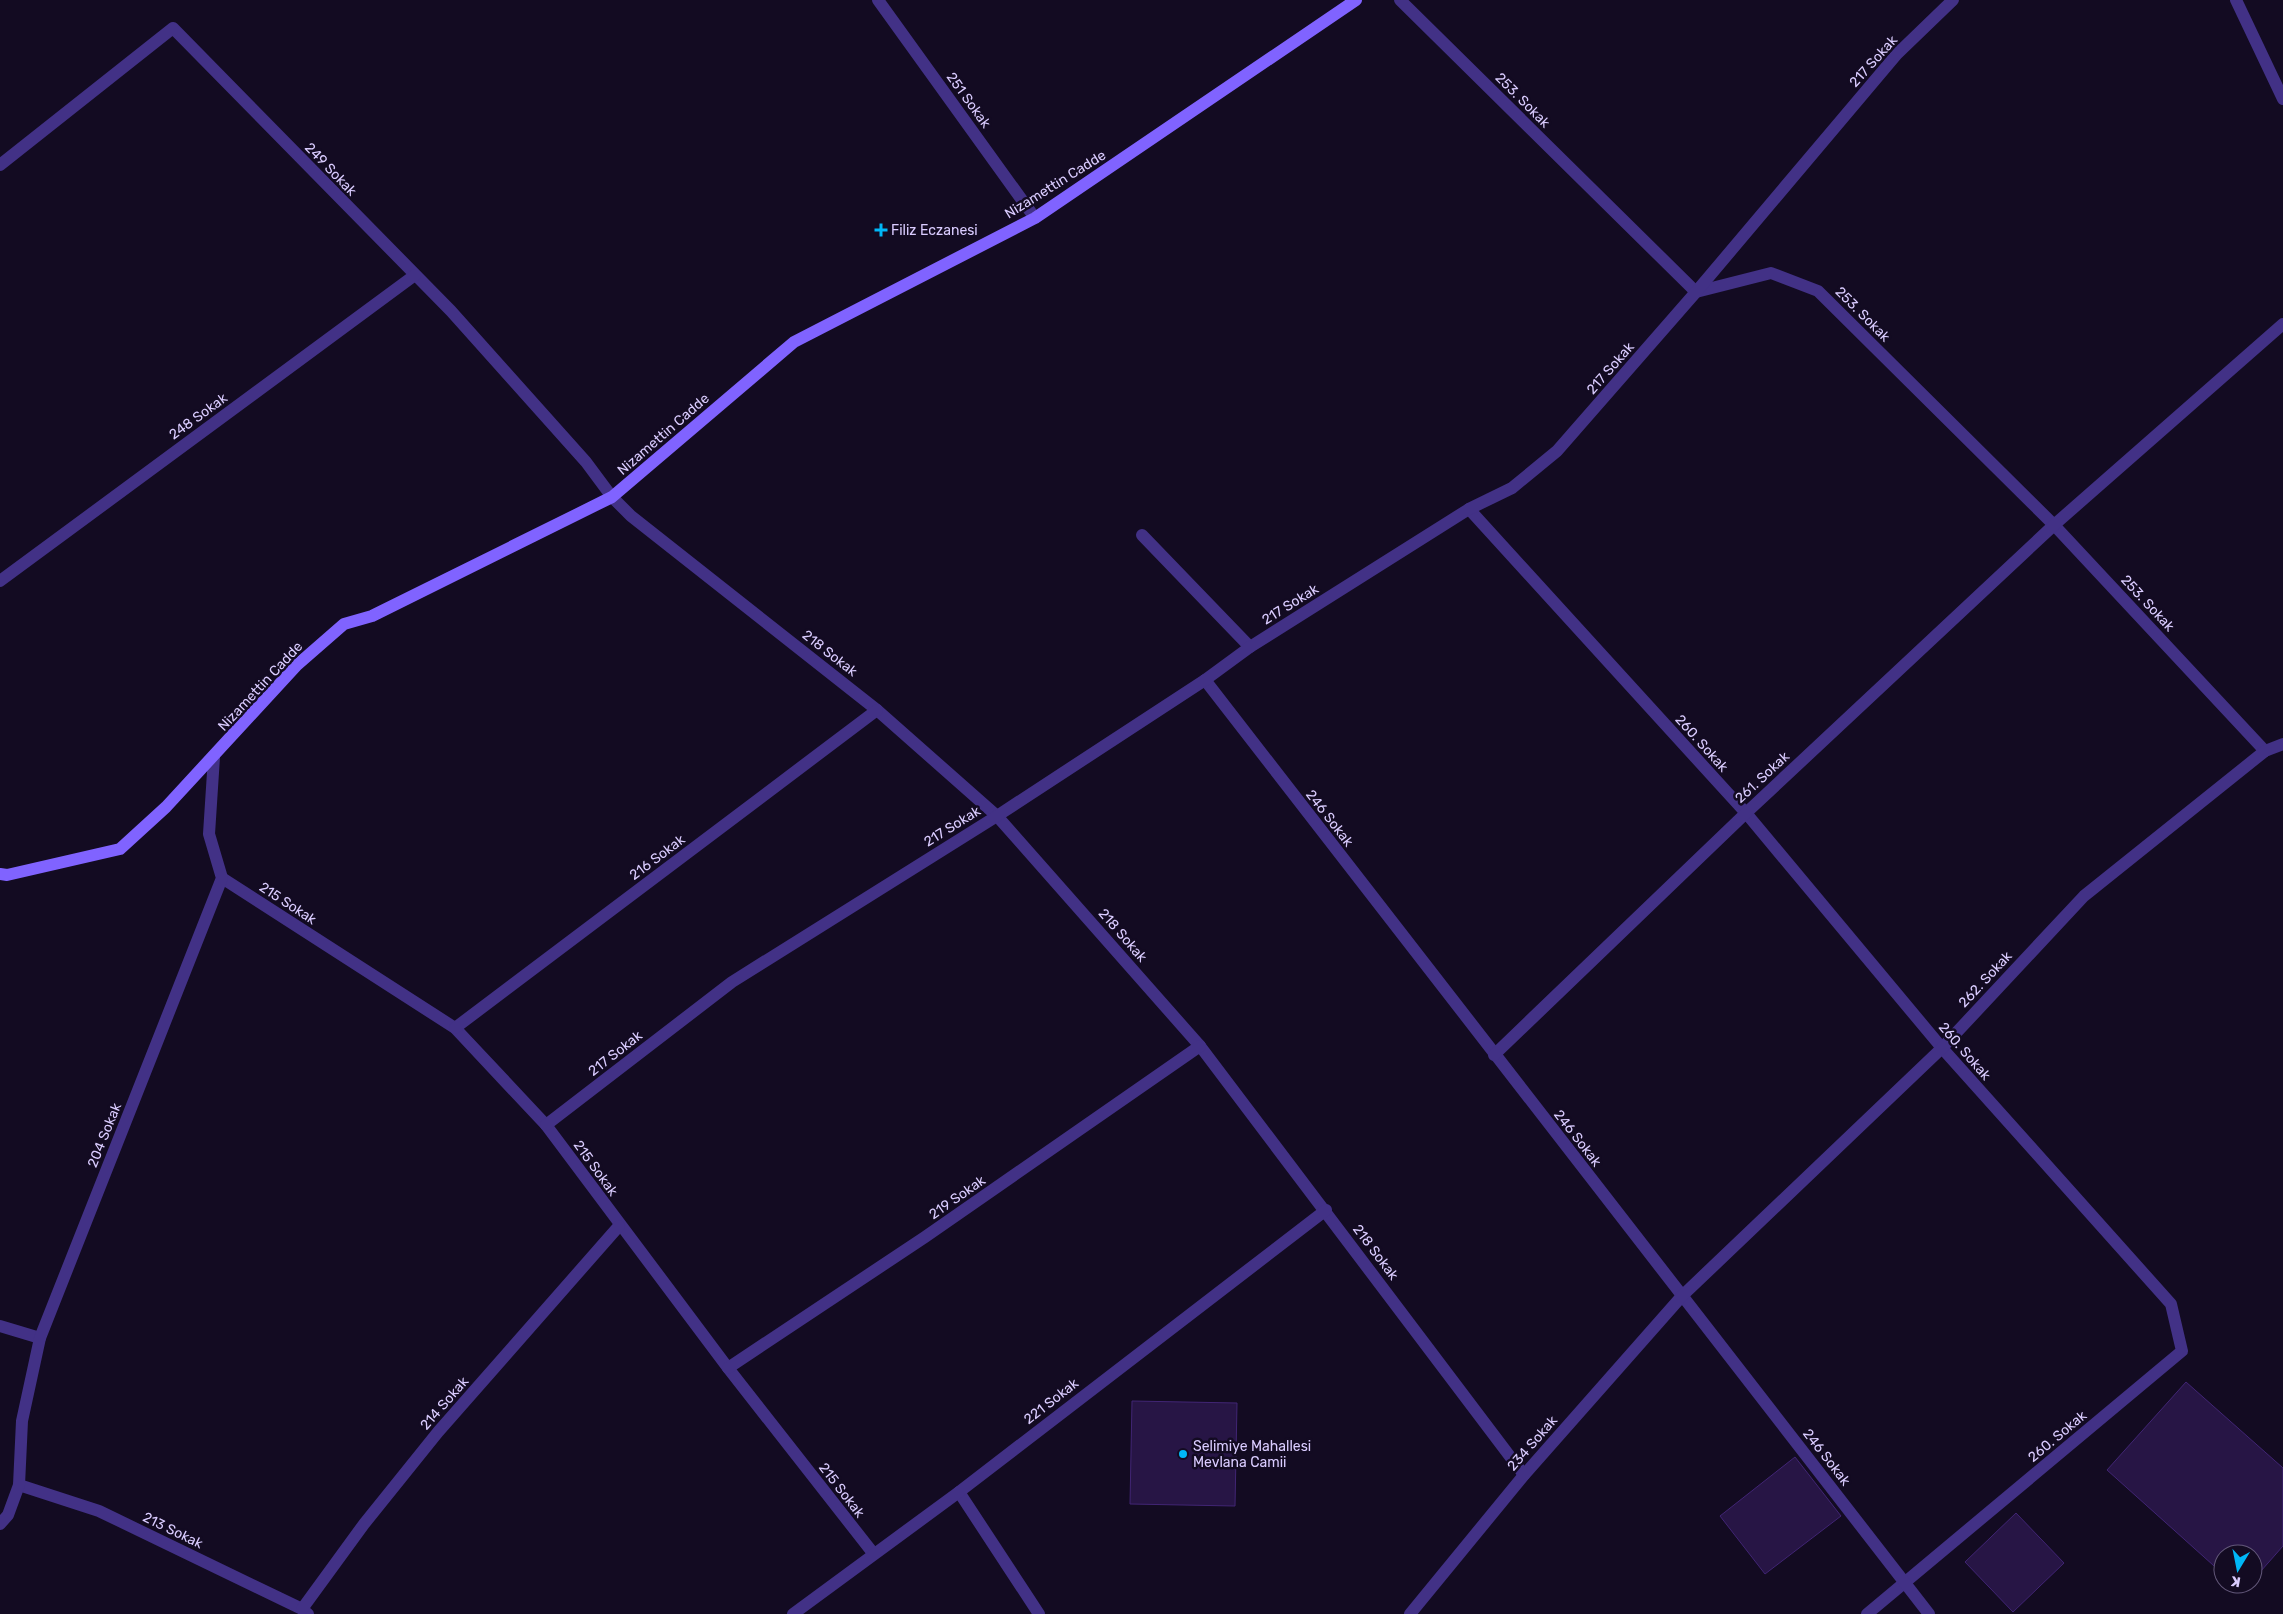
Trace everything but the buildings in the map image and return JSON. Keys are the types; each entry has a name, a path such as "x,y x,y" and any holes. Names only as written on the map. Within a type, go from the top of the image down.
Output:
{"street":[{"name":"251 Sokak","path":"878,0 1035,218"},
{"name":"Nizamettin Cadde","path":"0,874 7,875 120,850 166,808 297,665 344,624 372,616 612,498 794,342 1035,218 1356,0"},
{"name":"253. Sokak","path":"1400,0 1696,292 1771,273 1818,291 2054,525 2265,751"},
{"name":"217 Sokak","path":"546,1125 732,982 997,816 1205,680 1250,647 1469,509 1512,488 1557,451 1696,292 1897,54 1954,0"},
{"path":"2236,0 2283,99"},
{"name":"249 Sokak","path":"0,165 173,28 451,311 586,462 612,498"},
{"name":"248 Sokak","path":"0,580 414,275"},
{"name":"261. Sokak","path":"1494,1055 1746,813 2054,525 2283,324"},
{"name":"218 Sokak","path":"612,498 631,516 877,710 997,816 1200,1046 1326,1210 1524,1475"},
{"name":"260. Sokak","path":"1469,509 1746,813 1942,1048 2171,1304 2182,1351 1906,1582"},
{"path":"1142,536 1250,647"},
{"name":"246 Sokak","path":"1205,680 1929,1614"},
{"name":"216 Sokak","path":"455,1028 877,710"},
{"name":"262. Sokak","path":"1682,1296 1942,1048 2084,896 2265,751 2283,744"},
{"path":"214,757 209,834 222,878"},
{"name":"215 Sokak","path":"222,878 455,1028 546,1125 728,1368 873,1553"},
{"name":"204 Sokak","path":"0,1524 8,1515 19,1485 22,1421 40,1338 222,878"},
{"name":"219 Sokak","path":"728,1368 925,1237 1200,1046"},
{"name":"221 Sokak","path":"793,1614 873,1553 959,1492 1326,1210"},
{"name":"214 Sokak","path":"305,1612 364,1524 438,1432 620,1226"},
{"name":"234 Sokak","path":"1410,1614 1524,1475 1682,1296"},
{"path":"0,1326 40,1338"},
{"name":"213 Sokak","path":"19,1485 99,1510 305,1612"},
{"path":"959,1492 1039,1614"},
{"path":"1866,1614 1906,1582"}],"place":[{"name":"Filiz Eczanesi","path":"881,230"},
{"name":"Selimiye Mahallesi Mevlana Camii","path":"1183,1454"}]}
